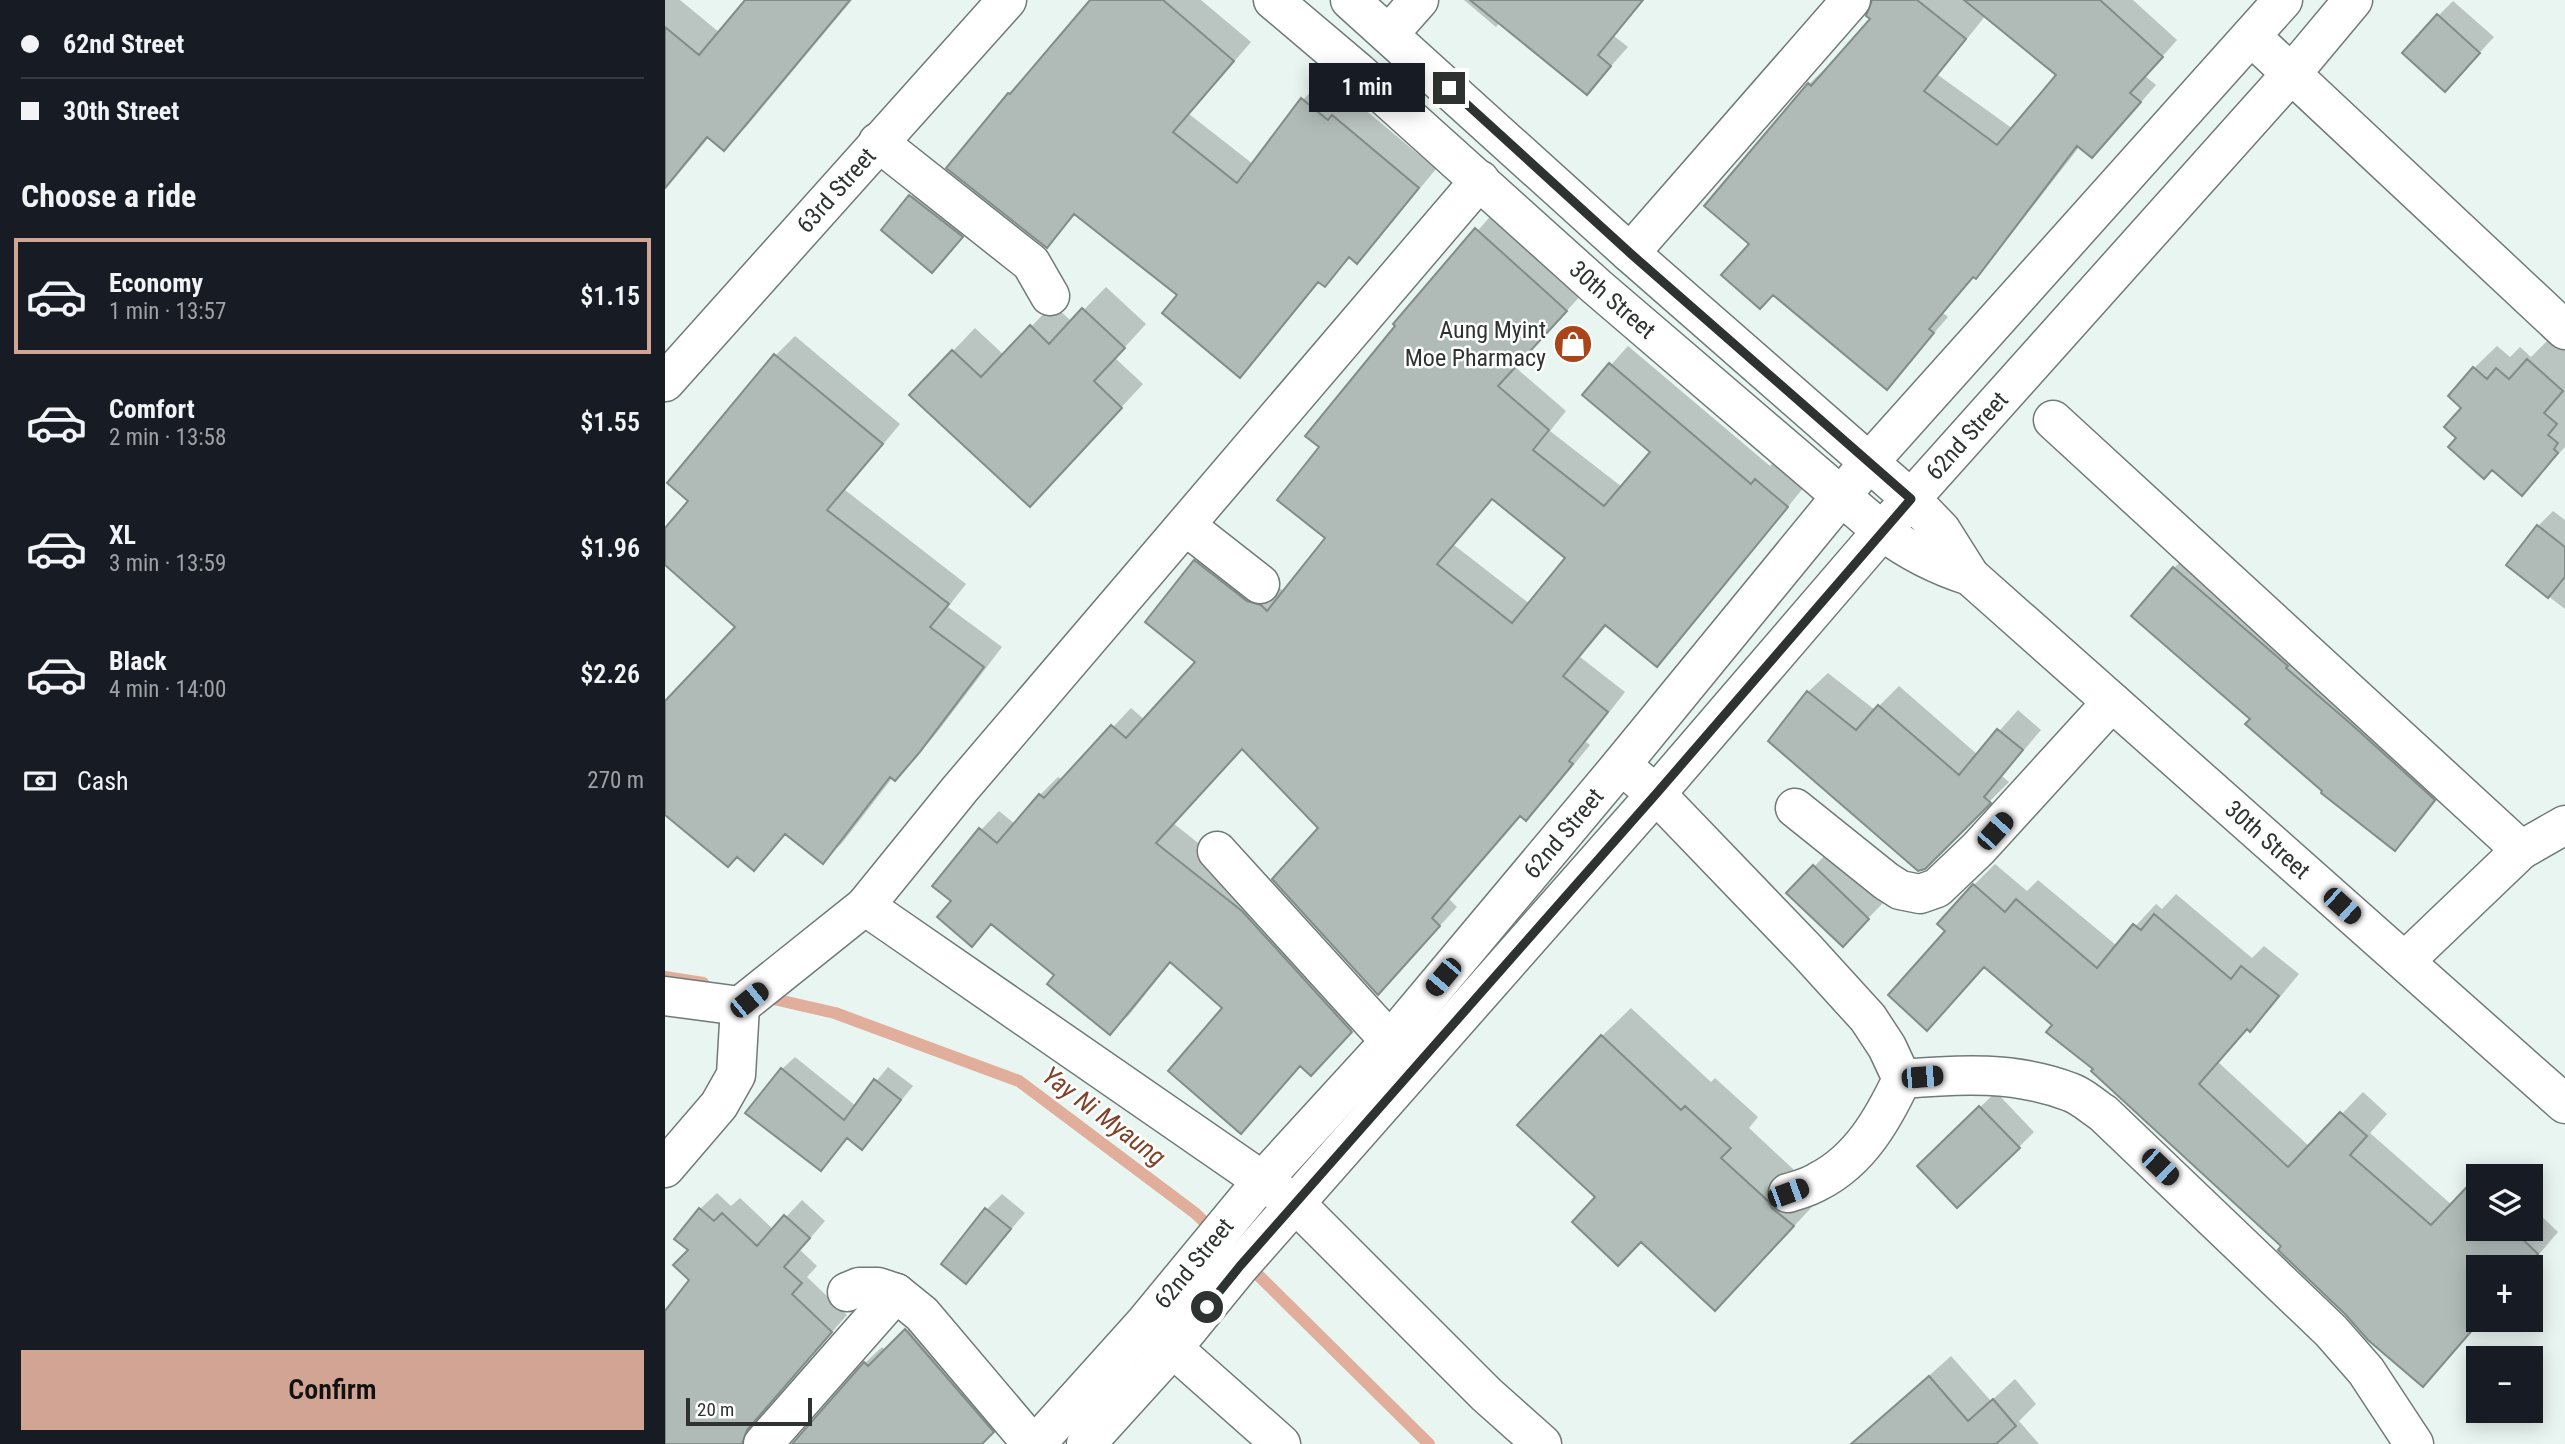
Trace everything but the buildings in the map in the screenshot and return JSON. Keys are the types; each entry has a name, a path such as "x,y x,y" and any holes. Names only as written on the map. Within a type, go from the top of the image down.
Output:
{"main road":[{"name":"63rd Street","path":"665,382 1007,0"},
{"name":"30th Street","path":"1273,0 1480,180 1597,287 1882,531 1902,546 1946,569 1970,576"},
{"name":"30th Street","path":"1350,0 1630,253 1911,499 1941,530 1970,576 2565,1104"},
{"path":"1389,34 1419,0"},
{"path":"1630,253 1851,0"},
{"name":"62nd Street","path":"1034,1444 1144,1324 1256,1188 1390,1041 1870,461 2283,0"},
{"name":"62nd Street","path":"1087,1444 1173,1348 1240,1266 1656,794 1882,531 2292,73 2353,0"},
{"path":"2252,37 2565,330"},
{"path":"878,142 1031,263 1050,296"},
{"path":"665,996 744,1003 865,906 960,789 1480,180"},
{"path":"2053,420 2521,850"},
{"path":"1186,526 1260,584"},
{"path":"1795,808 1886,881 1900,890 1920,894 1937,888 1978,849 2112,702"},
{"path":"1621,765 1656,794 1868,1018 1887,1047 1902,1079"},
{"path":"2405,961 2521,850 2565,825"},
{"path":"1217,851 1390,1041"},
{"path":"865,906 1256,1188 1542,1444"},
{"path":"665,1168 719,1104 736,1075 744,1003"},
{"path":"1902,1079 1962,1074 1999,1076 2073,1093 2103,1113 2331,1331 2366,1371 2414,1444"},
{"path":"1788,1193 1818,1182 1843,1166 1882,1121 1902,1079"},
{"path":"847,1292 859,1287 878,1287 896,1293 922,1314 1034,1444"},
{"path":"763,1444 896,1293"},
{"path":"1144,1324 1280,1444"}],"waterway":[{"name":"Yay Ni Myaung","path":"665,977 703,983"},
{"name":"Yay Ni Myaung","path":"765,997 835,1013 1019,1081 1195,1213 1216,1233"},
{"name":"Yay Ni Myaung","path":"1246,1263 1429,1444"}],"place":[{"name":"Aung Myint Moe Pharmacy","path":"1573,344"}],"route":[{"path":"1207,1307 1911,499 1822,418 1630,253 1449,88"}]}
